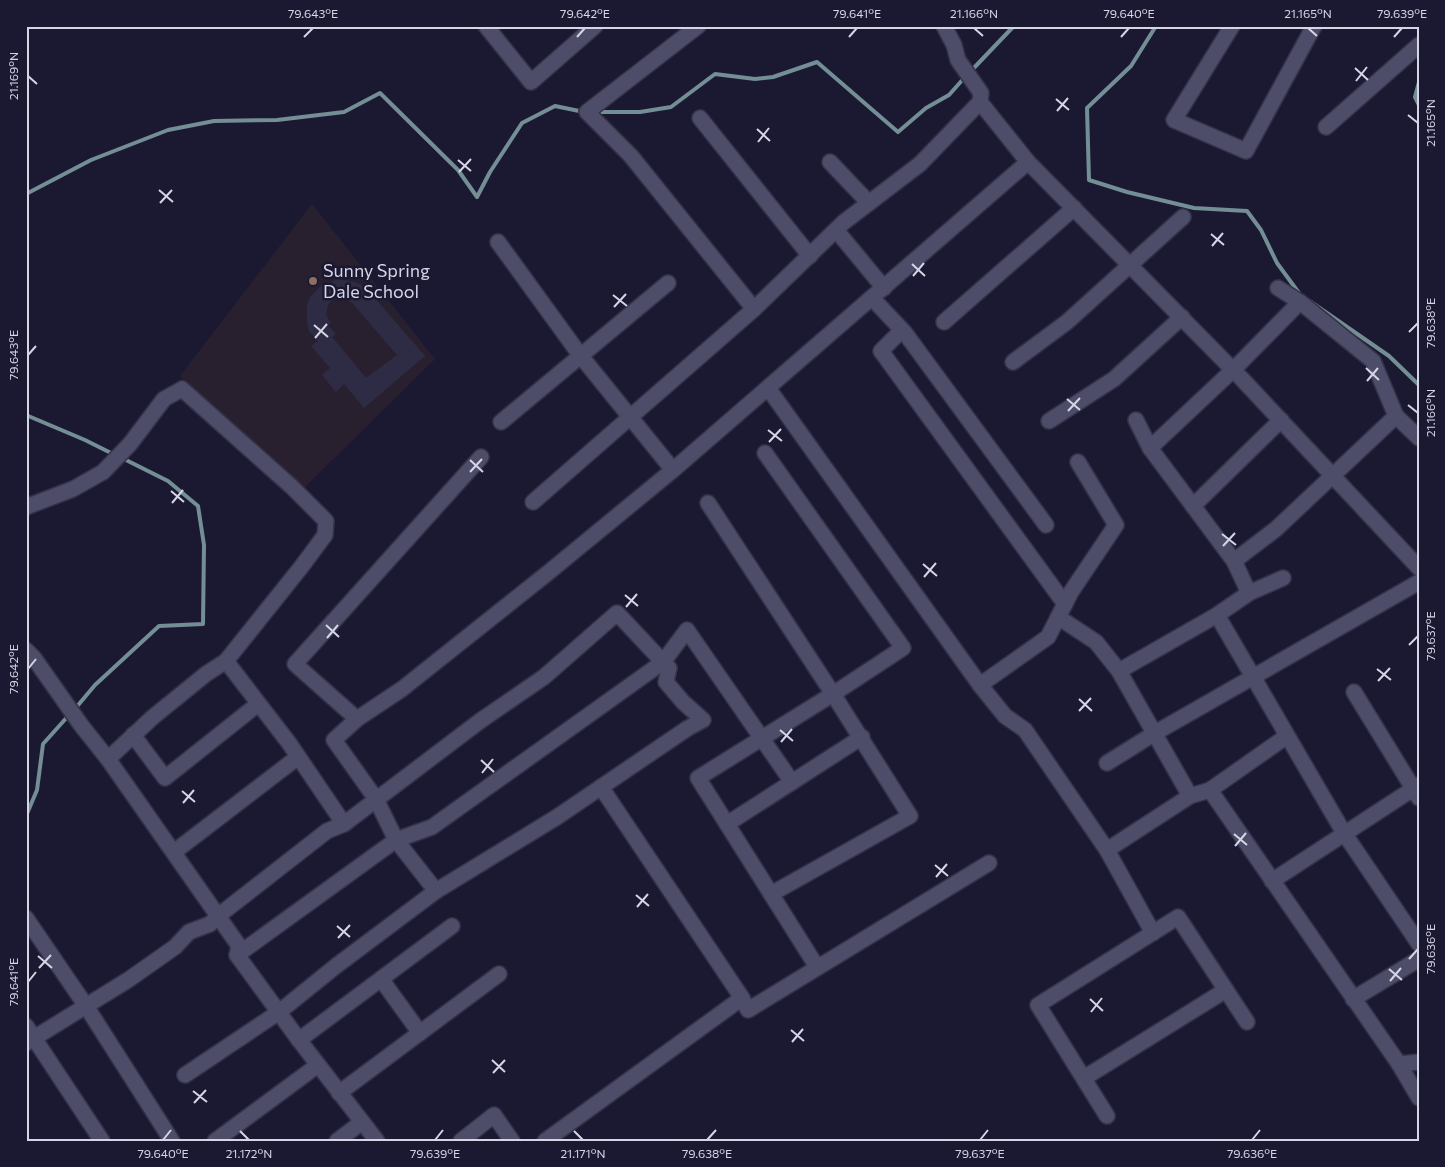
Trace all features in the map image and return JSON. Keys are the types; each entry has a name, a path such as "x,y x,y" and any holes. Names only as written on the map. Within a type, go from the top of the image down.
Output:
{"street":[{"path":"486,26 531,82 595,26"},
{"path":"698,26 587,112 631,156 754,309"},
{"path":"944,26 954,45 958,60 981,97 1028,162 1233,370 1419,568"},
{"path":"1232,26 1174,120 1246,151 1314,26"},
{"path":"1326,127 1419,45"},
{"path":"533,502 754,309 836,230 920,164 981,97"},
{"path":"700,118 810,256"},
{"path":"830,162 869,203"},
{"path":"436,891 396,840 376,799 334,740 357,720 402,688 549,572 673,470 1028,162"},
{"path":"944,322 1074,208"},
{"path":"1013,362 1067,322 1183,218"},
{"path":"836,230 902,330 1046,525"},
{"path":"498,242 580,355 673,470"},
{"path":"501,422 668,283"},
{"path":"1278,288 1300,302 1373,361 1396,416 1419,438"},
{"path":"1150,448 1233,370 1300,302"},
{"path":"1049,420 1114,379 1182,318"},
{"path":"902,330 881,351 1061,610 1096,642 1120,671 1190,796"},
{"path":"768,388 980,685 1005,716 1025,730 1107,850 1153,933"},
{"path":"26,507 73,489 103,472 130,444 164,399 182,389 292,487 326,521 325,535 226,660 206,674 133,735 108,759"},
{"path":"1234,561 1276,529 1396,416"},
{"path":"1136,420 1150,448 1234,561 1249,593"},
{"path":"1193,506 1281,420"},
{"path":"765,453 904,648 698,778 817,967"},
{"path":"357,720 295,664 481,457"},
{"path":"980,685 1048,637 1071,592 1116,525 1078,462"},
{"path":"708,503 862,738 910,816 771,894"},
{"path":"1120,671 1217,615 1249,593 1283,578"},
{"path":"1107,763 1155,733 1419,582"},
{"path":"30,1041 128,980 175,947 190,932 210,924 327,831 344,824 480,721 544,677 617,613 669,668 666,682 683,702 703,720 688,728 557,817 436,891 336,966 279,1012 185,1075"},
{"path":"1217,615 1344,833 1419,944"},
{"path":"237,955 396,840 432,827 663,662 687,630 792,782"},
{"path":"26,650 34,658 174,852 239,946 237,955 299,1040 377,1141"},
{"path":"226,660 298,757 344,824"},
{"path":"1272,881 1344,833 1417,790 1354,692"},
{"path":"133,735 165,778 258,704"},
{"path":"1107,850 1190,796 1210,790 1287,736"},
{"path":"727,824 862,738"},
{"path":"174,852 298,757"},
{"path":"601,787 742,998 748,1010 989,863"},
{"path":"1210,790 1399,1064 1419,1098"},
{"path":"1107,1116 1038,1005 1178,917 1247,1022"},
{"path":"26,918 86,1006 172,1141"},
{"path":"299,1040 452,926"},
{"path":"1353,999 1419,959"},
{"path":"339,1093 499,974"},
{"path":"381,979 420,1033"},
{"path":"1084,1078 1226,990"},
{"path":"545,1141 742,998"},
{"path":"26,1026 30,1041 102,1141"},
{"path":"1399,1064 1419,1062"},
{"path":"215,1141 318,1065"},
{"path":"461,1141 494,1115 512,1141"},
{"path":"337,1141 362,1122"}],"shaded area":[{"name":"Sunny Spring Dale School","path":"312,204 435,359 302,490 180,376"}],"building":[{"path":"338,279 355,282 363,286 425,356 364,408 344,384 336,392 322,375 330,368 311,346 318,341 309,331 307,305 310,297 322,285","holes":["343,297 353,304 397,355 366,378 332,337 336,334 328,325 331,323 326,315 328,305 332,300"]}],"waterway":[{"path":"970,72 1016,26"},
{"path":"1156,26 1131,66 1087,108 1089,180 1127,192 1194,208 1247,211 1261,230 1277,263 1299,293"},
{"path":"596,112 640,112 671,107 715,74 755,79 773,77 817,62 898,132 926,108 949,95 965,77"},
{"path":"1419,82 1415,97 1419,105"},
{"path":"26,194 91,160 168,130 214,121 277,120 344,112 380,93 458,170 477,197 490,172 522,123 555,106 584,112"},
{"path":"1308,300 1389,356 1419,385"},
{"path":"26,415 115,455"},
{"path":"74,710 95,685 159,626 203,624 204,545 198,506 168,481 122,458"},
{"path":"26,816 37,790 43,744 69,715"}],"place":[{"name":"Sunny Spring Dale School","path":"313,281"}]}
